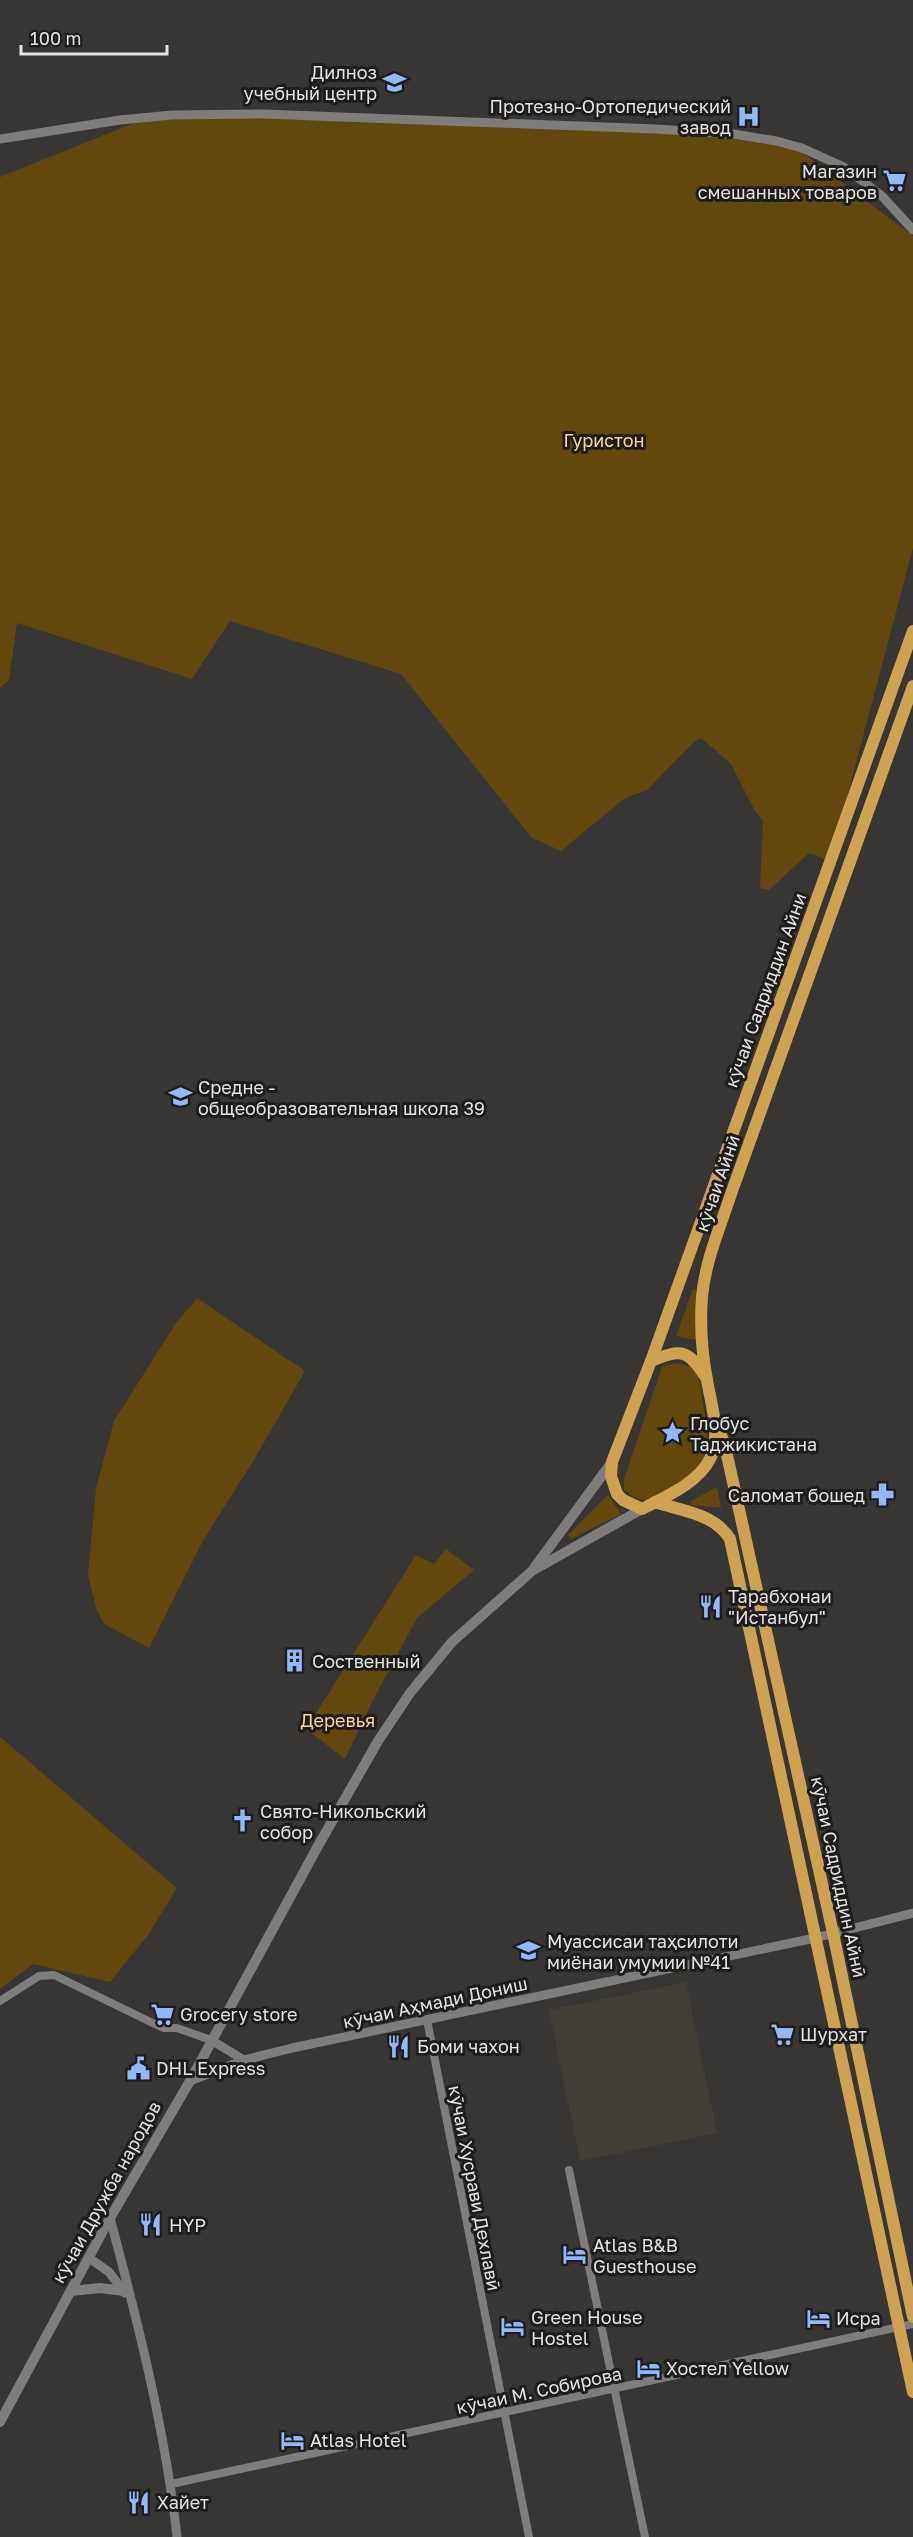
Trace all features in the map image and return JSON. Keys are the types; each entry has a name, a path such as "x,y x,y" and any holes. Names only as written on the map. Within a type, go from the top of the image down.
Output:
{"highway":[{"name":"кӯчаи Садриддин Айни","path":"651,1361 913,631"},
{"name":"кӯчаи Садриддин Айни","path":"799,1004 913,687"},
{"name":"кӯчаи Айнӣ","path":"707,1379 702,1322 702,1296 707,1271 732,1191 799,1004"},
{"path":"677,1352 684,1353 691,1357 707,1379 714,1414 714,1447 708,1462 690,1481 655,1502 642,1509 632,1506 617,1494 611,1476 612,1462 651,1361 677,1352"},
{"name":"кӯчаи Садриддин Айнӣ","path":"714,1414 725,1446 833,1933 913,2317"},
{"name":"кӯчаи Садриддин Айнӣ","path":"655,1502 710,1519 724,1530 730,1539 913,2392"}],"main road":[{"path":"532,1571 612,1462"},
{"path":"532,1571 642,1509"},
{"name":"кӯчаи Дружба народов","path":"0,2422 110,2218 378,1741 410,1693 452,1642 532,1571"},
{"path":"71,2291 100,2288 124,2291"}],"street":[{"path":"0,139 120,120 172,115 252,114 734,134 802,148 844,167 882,196 913,230"},
{"name":"кӯчаи Аҳмади Дониш","path":"189,2080 244,2060 815,1938 913,1913"},
{"path":"0,2001 39,1976 54,1976 163,2028 177,2028 211,2040 244,2060"},
{"name":"кӯчаи Хусрави Дехлавӣ","path":"427,2020 529,2537"},
{"path":"569,2170 645,2537"},
{"path":"110,2218 135,2311 171,2484 177,2537"},
{"path":"88,2258 109,2272 124,2291 135,2311"},
{"name":"кӯчаи М. Собирова","path":"171,2484 913,2324"}],"shaded area":[{"path":"686,1982 717,2133 580,2161 549,2010"}],"green space":[{"name":"Гуристон","path":"260,114 782,137 913,236 913,548 830,861 809,853 769,890 760,888 763,821 755,811 731,764 701,738 694,742 647,790 625,798 561,851 531,837 401,674 230,621 192,679 17,623 9,680 0,688 0,177 154,115"},
{"path":"693,1289 698,1290 696,1340 676,1336"},
{"path":"197,1298 305,1371 255,1458 204,1539 149,1648 104,1624 96,1608 88,1575 96,1488 114,1421 176,1323"},
{"path":"675,1363 697,1368 708,1448 699,1465 682,1481 663,1494 642,1500 624,1490 624,1479 662,1367"},
{"path":"717,1487 721,1508 692,1505 691,1501"},
{"path":"608,1495 621,1514 571,1539 568,1535"},
{"name":"Деревья","path":"446,1549 474,1570 417,1618 372,1702 345,1759 306,1729 416,1555 434,1564"},
{"path":"0,1737 177,1888 148,1935 110,1982 33,1964 0,1989"}],"place":[{"name":"Дилноз учебный центр","path":"395,82"},
{"name":"Протезно-Ортопедический завод","path":"749,116"},
{"name":"Магазин смешанных товаров","path":"895,181"},
{"name":"Средне - общеобразовательная школа 39","path":"180,1097"},
{"name":"Глобус Таджикистана","path":"672,1433"},
{"name":"Саломат бошед","path":"883,1495"},
{"name":"Тарабхонаи \"Истанбул\"","path":"710,1606"},
{"name":"Соственный","path":"294,1661"},
{"name":"Свято-Никольский собор","path":"242,1821"},
{"name":"Муассисаи таҳсилоти миёнаи умумии №41","path":"529,1951"},
{"name":"Grocery store","path":"162,2014"},
{"name":"Шурхат","path":"782,2034"},
{"name":"Боми чахон","path":"399,2046"},
{"name":"DHL Express","path":"138,2068"},
{"name":"HYP","path":"151,2225"},
{"name":"Atlas B&B Guesthouse","path":"575,2255"},
{"name":"Исра","path":"818,2318"},
{"name":"Green House Hostel","path":"513,2327"},
{"name":"Хостел Yellow","path":"648,2368"},
{"name":"Atlas Hotel","path":"292,2440"},
{"name":"Хайет","path":"139,2502"}]}
